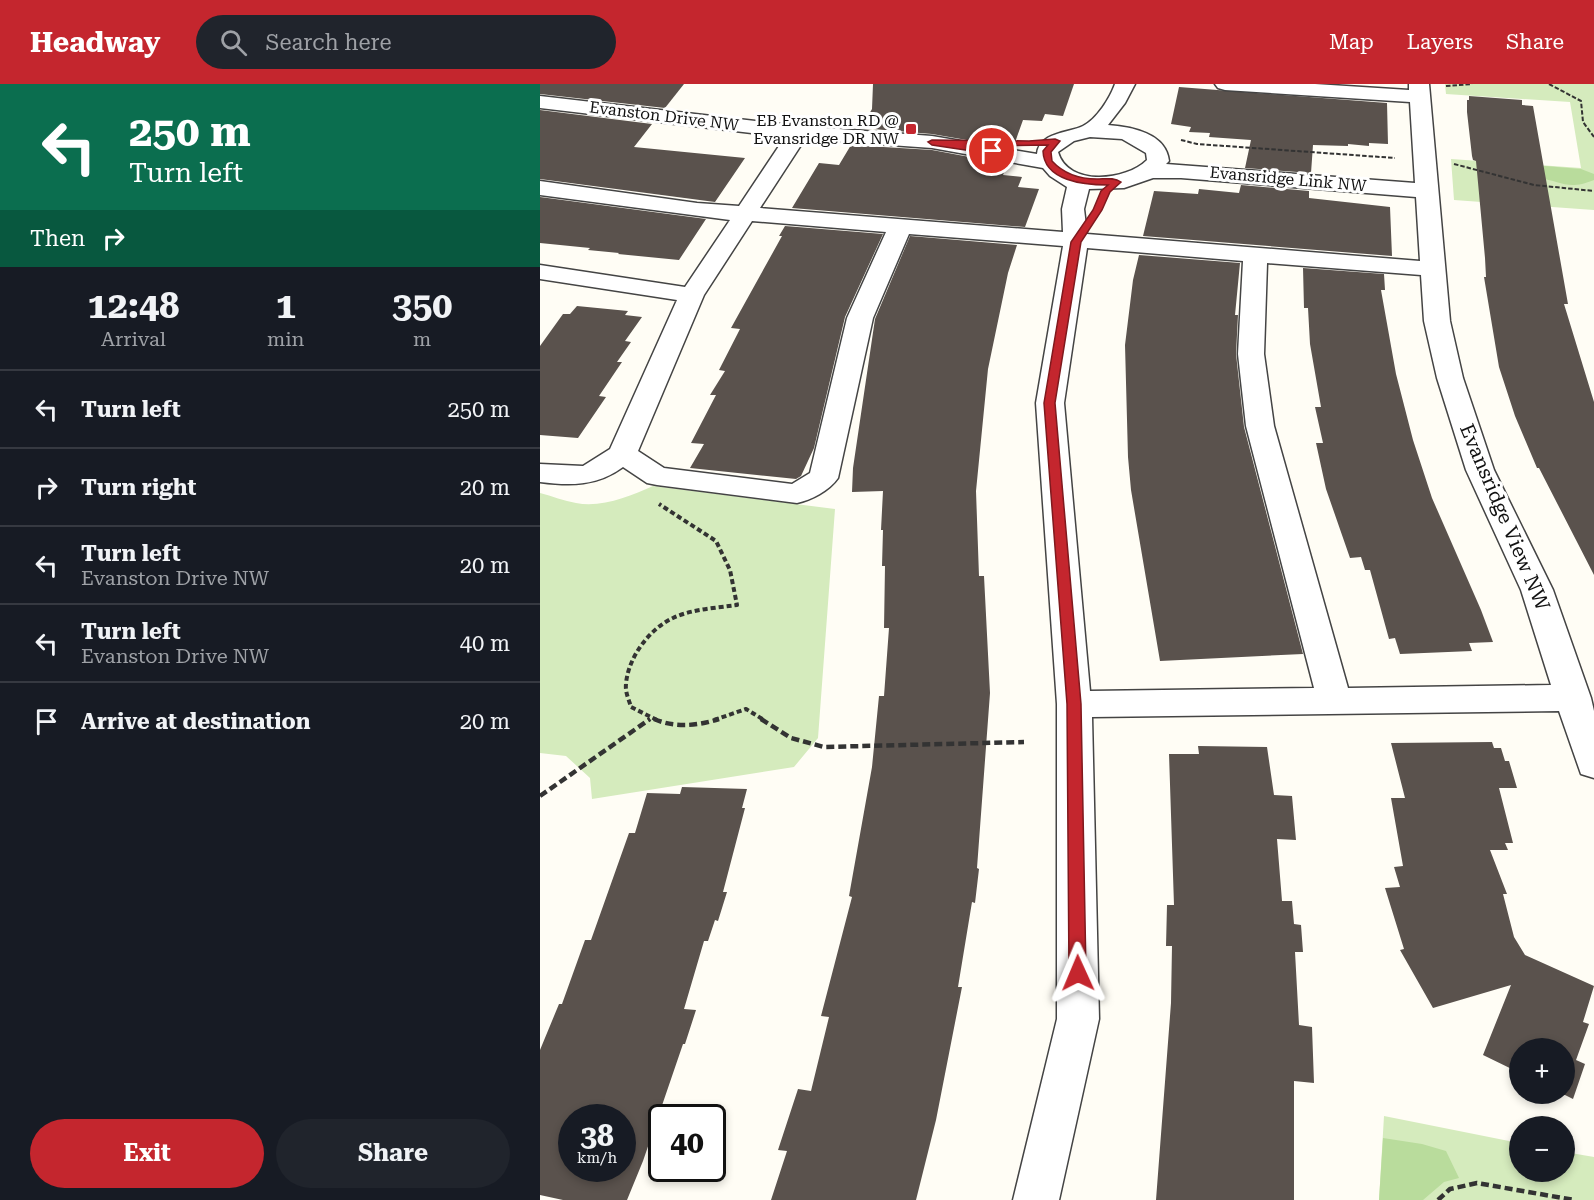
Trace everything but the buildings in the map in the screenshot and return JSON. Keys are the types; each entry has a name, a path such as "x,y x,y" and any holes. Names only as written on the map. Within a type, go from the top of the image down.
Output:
{"street":[{"path":"1225,84 1427,89"},
{"path":"1090,131 1099,123 1123,88 1130,102 1132,134"},
{"name":"Evansridge View NW","path":"1427,89 1434,176 1433,269 1437,321 1453,388 1480,470 1538,590 1594,764"},
{"name":"Evanston Drive NW","path":"540,102 799,132 1052,152"},
{"path":"1036,1200 1078,1019 1074,704 1050,403 1076,242 1073,209 1078,186 1071,178 1056,171 1052,152 1070,134 1112,130 1132,134 1148,142 1154,161"},
{"path":"540,473 582,477 606,467 622,454 692,295 799,132"},
{"name":"Evansridge Link NW","path":"1071,178 1093,182 1116,182 1135,178 1154,161 1191,171 1434,176"},
{"path":"1076,242 1106,191 1116,182"},
{"path":"540,188 697,210 1433,269"},
{"path":"622,454 657,476 797,495 823,478 860,318 900,227"},
{"path":"1255,256 1251,354 1260,426 1335,701"},
{"path":"540,272 692,295"},
{"path":"1074,704 1574,698"}],"path":[{"path":"1427,89 1472,84"},
{"path":"1549,84 1581,101 1583,122 1594,137"},
{"path":"1177,139 1197,144 1400,159"},
{"path":"1434,176 1594,191"},
{"path":"652,499 670,514 693,525 716,541 730,570 737,605 704,609 672,619 651,633 634,657 626,686 631,707 650,719 676,725 710,723 746,709 791,738 824,747 1024,742"},
{"path":"540,796 650,719"},
{"path":"1438,1200 1450,1189 1478,1183 1574,1200"}],"green space":[{"path":"1445,84 1594,84 1594,210 1454,200 1451,159 1581,168 1570,102 1446,94"},
{"path":"1545,166 1581,169 1594,174 1594,180 1571,185 1538,178 1532,168"},
{"path":"653,486 835,509 818,738 794,767 592,799 590,778 566,756 540,753 540,493 576,503 596,504 625,497"},
{"path":"1384,1116 1509,1141 1509,1182 1575,1182 1575,1154 1594,1157 1594,1200 1379,1200"},
{"path":"1383,1138 1422,1144 1446,1151 1459,1178 1444,1182 1423,1200 1379,1200"}],"place":[{"name":"EB Evanston RD @ Evansridge DR NW","path":"911,129"}],"route":[{"path":"992,151 932,142 1029,144 1055,141 1047,151 1048,162 1056,171 1071,178 1093,182 1116,182 1106,191 1097,210 1076,242 1050,403 1074,704 1078,973"}]}
